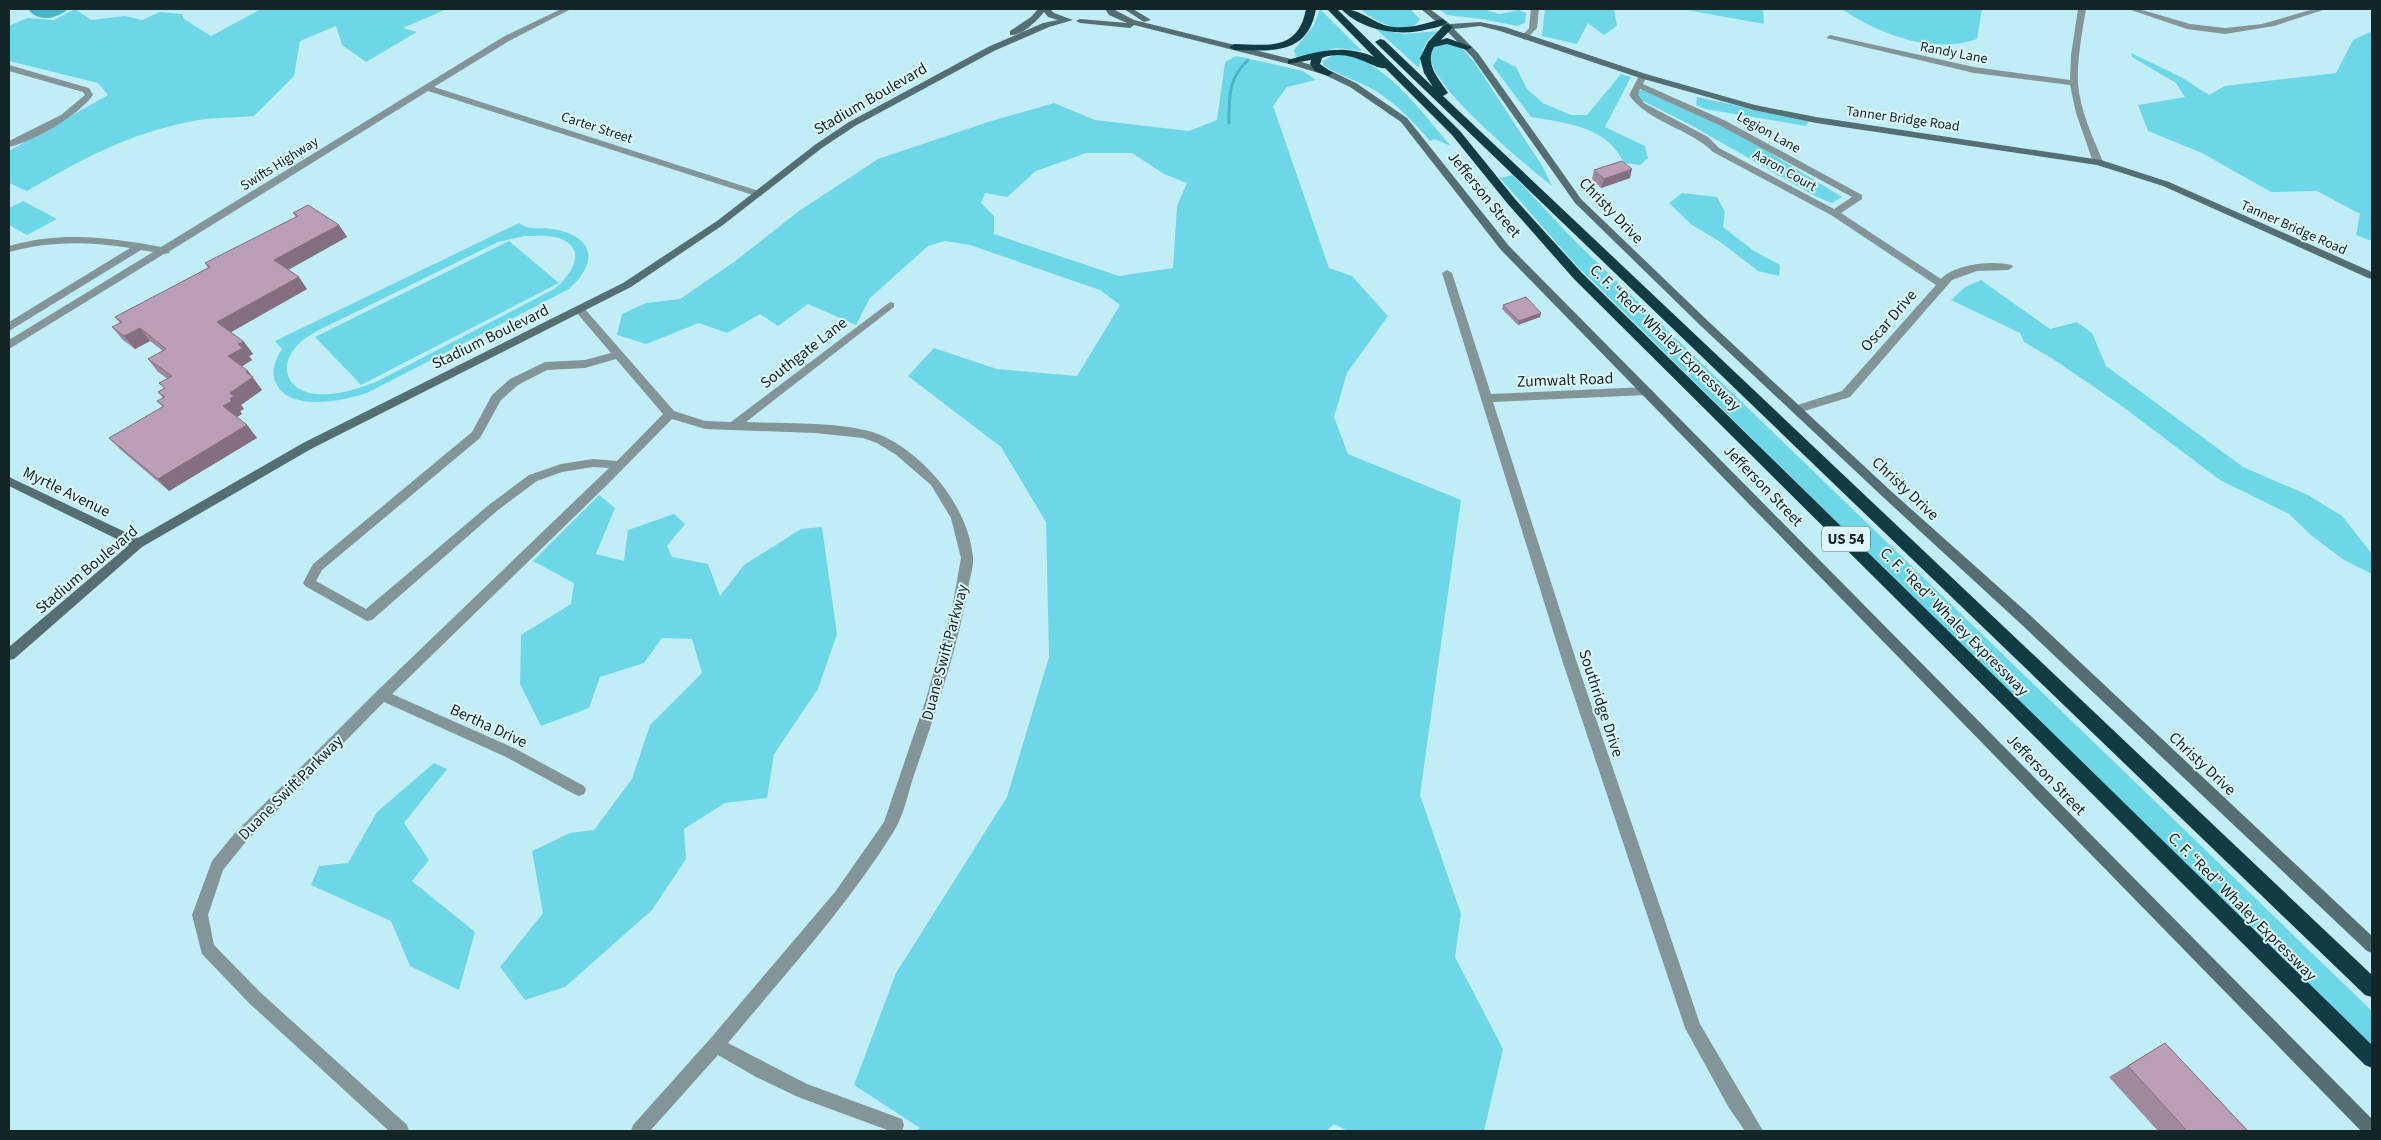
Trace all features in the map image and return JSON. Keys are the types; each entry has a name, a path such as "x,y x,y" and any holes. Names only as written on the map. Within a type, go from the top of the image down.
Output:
{"highway":[{"path":"1311,9 1308,26 1290,52 1290,61 1345,51 1366,56 1427,102"},
{"name":"C. F. “Red” Whaley Expressway","path":"1332,9 1427,102 1578,276 2372,1058"},
{"path":"1346,9 1378,27 1398,31 1414,31 1445,25"},
{"name":"C. F. “Red” Whaley Expressway","path":"1346,9 2372,988"},
{"path":"1445,25 1428,47 1425,54 1425,65 1433,80 1470,128"},
{"path":"1234,47 1271,48 1299,38"},
{"path":"1428,47 1433,43 1447,41 1467,47"},
{"path":"1323,54 1318,56 1316,64 1328,73"}],"street":[{"name":"Swifts Highway","path":"9,345 165,251 506,38 568,9"},
{"path":"991,49 1034,19 1044,9 1051,15 1069,20"},
{"path":"1080,20 1100,16 1108,9 1121,18 1169,32"},
{"path":"1128,9 1169,32"},
{"path":"1426,9 1445,25"},
{"path":"1525,37 1533,28 1535,9"},
{"path":"2082,9 2075,51 2074,83 2077,100 2098,162"},
{"path":"2132,9 2178,24 2223,31 2266,26 2322,9"},
{"path":"991,49 1046,25 1069,20 1169,32"},
{"name":"Tanner Bridge Road","path":"1445,25 1480,24 1525,37 1641,80 1816,120 2098,162 2166,184 2372,276"},
{"name":"Christy Drive","path":"1445,25 1475,55 1543,154 1578,201 1888,495 2026,620 2372,946"},
{"name":"Jefferson Street","path":"1169,32 1290,61 1328,73 1353,85 1404,120 1506,248 2372,1131"},
{"name":"Randy Lane","path":"1830,38 1974,70 2074,83"},
{"name":"Stadium Boulevard","path":"9,656 138,544 307,446 627,285 759,194 819,146 852,124 991,49"},
{"path":"9,68 86,90 89,94 85,102 70,112 9,144"},
{"name":"Aaron Court","path":"1641,80 1633,95 1641,104 1705,139 1716,150 1834,213 1941,284"},
{"name":"Legion Lane","path":"1641,80 1859,197 1834,213"},
{"name":"Carter Street","path":"426,87 759,194"},
{"path":"9,249 25,243 52,239 97,240 165,251"},
{"path":"9,327 140,246"},
{"name":"Oscar Drive","path":"1798,409 1846,394 1941,284 1956,273 1990,265 2008,267"},
{"name":"Southridge Drive","path":"1447,272 1485,398 1570,663 1693,1028 1735,1102 1755,1131"},
{"name":"Southgate Lane","path":"736,425 890,305"},
{"path":"580,310 670,414"},
{"path":"618,355 585,364 545,366 514,382 496,398 476,435 317,567 309,583 368,616 494,507 532,478 561,468 594,463 619,465"},
{"name":"Zumwalt Road","path":"1485,398 1647,391"},
{"name":"Duane Swift Parkway","path":"401,1131 255,998 207,949 200,915 217,866 238,838 670,414 705,425 815,428 864,434 881,440 898,451 935,482 957,518 967,558 958,608 934,699 890,825 840,897 716,1045 639,1131"},
{"name":"Myrtle Avenue","path":"9,481 138,544"},
{"name":"Bertha Drive","path":"382,695 512,753 579,790"},
{"path":"716,1045 762,1071 804,1091 896,1125"}],"shaded area":[{"path":"28,9 68,9 53,17 42,18"},
{"path":"75,9 91,20 125,16 142,20 160,12 182,14 184,19 211,36 261,9 447,9 403,28 417,32 366,62 342,45 336,26 300,41 294,76 254,116 201,120 148,132 107,148 27,191 9,183 9,151 108,95 98,83 9,61 9,26 27,18 54,20"},
{"path":"1320,9 1362,51 1337,48 1296,57 1294,50 1314,25"},
{"path":"1360,9 1410,9 1420,19 1415,25 1408,28 1399,28 1381,23"},
{"path":"1439,9 1483,9 1499,14 1519,10 1526,13 1525,23 1517,26 1447,15"},
{"path":"1545,9 1614,9 1617,26 1604,35 1588,23 1577,44 1542,36"},
{"path":"1683,9 1763,9 1764,24 1687,10"},
{"path":"1842,9 1982,9 1977,39 1943,45 1925,43 1889,34"},
{"path":"1376,29 1404,34 1439,31 1426,43 1419,68"},
{"path":"2372,31 2372,241 2356,235 2360,214 2317,191 2271,192 2202,153 2148,131 2138,105 2185,97 2176,83 2132,57 2131,53 2181,77 2209,95 2225,86 2336,73 2353,40"},
{"path":"1445,43 1462,48 1475,63 1543,167 1552,186 1485,128 1451,93 1439,77 1432,64 1430,64 1431,48"},
{"path":"1343,54 1359,59 1389,78 1416,105 1451,146 1434,139 1430,141 1387,98 1369,87 1323,65 1323,61 1333,55"},
{"path":"1236,56 1303,71 1316,80 1287,87 1273,106 1329,268 1352,276 1388,316 1347,373 1334,417 1348,454 1461,500 1420,795 1461,914 1455,957 1503,1049 1484,1131 1348,1131 1334,1124 1326,1131 916,1131 920,1128 854,1085 896,973 1007,797 1049,657 1046,522 1001,447 908,376 934,348 997,369 1077,376 1120,305 1100,290 970,245 945,241 928,246 870,298 856,325 808,304 778,326 760,314 727,333 699,323 646,344 617,335 622,314 646,303 680,299 734,262 799,211 878,159 988,122 1054,103 1095,120 1189,131 1217,120 1225,62","holes":["1086,153 1132,153 1164,174 1187,183 1177,206 1173,268 1119,276 994,234 994,216 981,203 985,193 1007,197 1036,171"]},
{"path":"1498,58 1516,67 1527,89 1543,103 1571,115 1587,115 1621,74 1631,77 1605,127 1645,146 1648,158 1640,165 1624,163 1617,151 1607,141 1584,128 1531,117 1493,66"},
{"path":"1642,90 1655,94 1746,138 1842,197 1832,203 1815,196 1689,124 1639,99 1635,93"},
{"path":"1697,97 1809,121 1806,126 1705,109 1696,105"},
{"path":"1513,175 1572,238 2372,1011 2372,1049 1576,265 1500,178"},
{"path":"1682,193 1717,197 1725,212 1723,227 1754,251 1780,265 1779,276 1758,271 1719,241 1692,225 1669,203"},
{"path":"23,201 57,219 27,235 9,225 9,208"},
{"path":"519,223 531,228 566,232 584,244 588,252 585,269 579,279 569,289 367,393 357,396 316,402 291,398 281,391 275,381 274,368 282,349 275,341","holes":["524,236 555,237 566,241 572,247 575,253 575,261 567,276 554,289 376,382 362,387 339,393 316,394 299,388 289,378 287,364 290,356 305,338 498,242"]},
{"path":"509,241 559,283 361,385 315,337"},
{"path":"1981,280 2050,329 2077,322 2092,333 2106,366 2243,467 2308,495 2342,516 2372,554 2372,574 2344,560 2312,536 2289,514 2220,480 2119,404 2053,359 2024,342 2020,333 1951,300 1965,287"},
{"path":"599,495 615,508 596,554 624,561 628,530 674,514 685,524 667,546 672,557 708,564 720,596 744,565 801,529 822,527 837,634 818,689 774,754 767,798 725,803 684,829 686,859 652,910 565,987 525,1000 500,967 543,913 532,851 570,833 594,830 632,779 650,725 702,673 692,639 662,638 644,663 600,677 589,708 541,726 520,684 521,635 571,604 574,583 533,561"},
{"path":"434,763 447,769 404,823 429,860 412,881 475,932 459,990 410,966 391,921 311,885 319,866 348,863 377,812"}],"building":[{"path":"1622,161 1632,169 1604,179 1594,170"},
{"path":"308,205 339,225 274,260 299,277 217,322 244,342 238,344 243,348 228,356 253,377 230,393 234,396 230,399 232,401 223,406 247,425 158,479 109,438 164,406 157,401 165,397 158,392 165,388 159,383 172,376 148,359 166,349 140,328 124,336 112,327 122,322 115,317 210,267 205,263 298,216 293,213"},
{"path":"1526,297 1541,313 1519,321 1503,305"},
{"path":"2165,1043 2248,1131 2187,1131 2128,1066"}],"waterway":[{"path":"1229,123 1233,81 1241,67 1248,60"}]}
